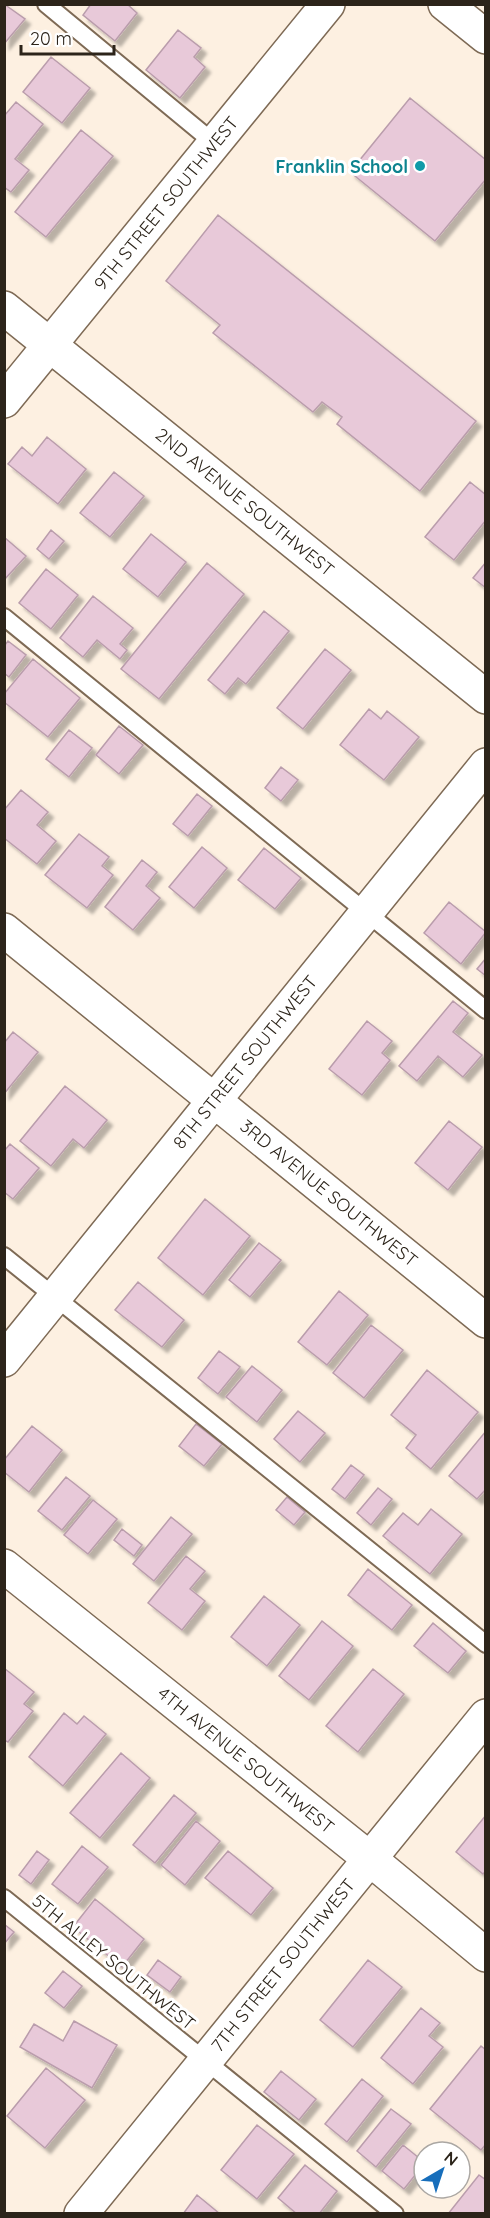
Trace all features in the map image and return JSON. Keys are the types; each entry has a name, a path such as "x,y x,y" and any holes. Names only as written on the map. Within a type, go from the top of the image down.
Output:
{"street":[{"name":"9TH STREET SOUTHWEST","path":"4,401 328,4"},
{"path":"445,4 486,37"},
{"name":"2ND AVENUE SOUTHWEST","path":"4,308 486,696"},
{"name":"8TH STREET SOUTHWEST","path":"4,1360 486,765"},
{"name":"3RD AVENUE SOUTHWEST","path":"4,930 486,1321"},
{"name":"4TH AVENUE SOUTHWEST","path":"4,1566 370,1859 486,1955"},
{"name":"7TH STREET SOUTHWEST","path":"81,2214 486,1716"}],"lane":[{"path":"46,4 214,143"},
{"path":"4,617 486,1010"},
{"path":"4,1256 486,1644"},
{"name":"5TH ALLEY SOUTHWEST","path":"4,1898 395,2214"}],"building":[{"path":"4,4 25,19 4,44"},
{"path":"91,4 127,4 137,13 115,41 83,15"},
{"path":"178,30 201,48 194,57 205,67 180,98 146,70"},
{"path":"51,57 90,88 62,123 23,92"},
{"name":"Franklin School","path":"410,98 486,160 486,179 435,241 350,172"},
{"path":"16,102 43,124 15,159 29,170 11,192 4,187 4,116"},
{"path":"81,130 113,156 46,237 15,212"},
{"path":"218,215 476,421 420,491 337,424 342,417 322,402 313,412 213,333 220,325 166,281"},
{"path":"47,437 86,469 58,504 8,464 22,447 32,456"},
{"path":"114,472 144,496 110,537 80,513"},
{"path":"470,482 486,495 486,520 454,560 425,537"},
{"path":"51,530 64,541 49,559 37,549"},
{"path":"151,534 186,562 158,597 123,569"},
{"path":"4,537 26,556 4,580"},
{"path":"486,562 486,588 473,578"},
{"path":"207,563 244,594 159,699 121,669"},
{"path":"46,569 78,595 51,629 19,603"},
{"path":"93,596 133,628 120,644 127,650 120,659 97,640 83,657 60,638"},
{"path":"264,611 289,631 246,684 238,678 225,694 208,680"},
{"path":"8,641 26,655 9,677 4,673 4,646"},
{"path":"325,649 351,670 303,729 277,708"},
{"path":"33,659 80,698 48,737 4,702 4,694"},
{"path":"369,709 381,719 387,711 419,737 384,780 340,745"},
{"path":"119,726 143,745 119,774 96,755"},
{"path":"69,730 92,748 69,777 46,759"},
{"path":"281,767 298,780 281,801 265,788"},
{"path":"21,790 48,812 37,825 56,841 37,864 4,838 4,810"},
{"path":"197,794 212,806 188,836 173,824"},
{"path":"79,834 109,857 102,866 113,875 87,908 45,875"},
{"path":"202,847 227,868 194,908 169,887"},
{"path":"264,848 301,878 275,909 238,880"},
{"path":"142,860 157,872 146,886 160,898 133,930 105,907"},
{"path":"449,902 486,932 461,964 424,933"},
{"path":"486,958 486,976 477,969"},
{"path":"453,1001 468,1013 453,1032 482,1055 463,1077 438,1056 417,1081 399,1066"},
{"path":"367,1021 392,1041 382,1053 390,1060 362,1095 329,1069"},
{"path":"13,1032 38,1052 4,1094 4,1043"},
{"path":"65,1086 107,1120 84,1148 73,1139 51,1166 20,1141"},
{"path":"449,1121 482,1147 448,1190 415,1163"},
{"path":"10,1144 39,1168 13,1199 4,1192 4,1151"},
{"path":"205,1199 250,1236 203,1295 158,1258"},
{"path":"259,1243 281,1260 250,1297 229,1280"},
{"path":"138,1282 184,1320 162,1347 115,1310"},
{"path":"339,1291 368,1315 327,1365 298,1342"},
{"path":"371,1325 403,1350 364,1398 333,1373"},
{"path":"219,1351 240,1367 218,1394 198,1378"},
{"path":"252,1366 282,1390 257,1422 226,1397"},
{"path":"427,1370 478,1412 431,1469 406,1448 416,1435 391,1415"},
{"path":"298,1411 325,1433 300,1462 274,1439"},
{"path":"196,1424 222,1444 204,1466 179,1446"},
{"path":"32,1426 62,1450 29,1492 4,1472 4,1460"},
{"path":"486,1431 486,1489 477,1499 449,1476"},
{"path":"351,1465 364,1475 345,1499 332,1489"},
{"path":"66,1477 90,1496 62,1530 38,1511"},
{"path":"378,1488 392,1499 371,1525 357,1513"},
{"path":"287,1497 305,1512 294,1525 276,1510"},
{"path":"93,1500 117,1519 88,1554 64,1535"},
{"path":"431,1509 462,1534 430,1574 383,1536 403,1513 418,1525"},
{"path":"171,1517 192,1534 154,1581 133,1564"},
{"path":"122,1529 142,1545 134,1556 114,1540"},
{"path":"186,1556 205,1571 190,1589 205,1601 182,1630 148,1603"},
{"path":"368,1569 412,1605 392,1630 348,1595"},
{"path":"264,1596 300,1625 267,1666 231,1637"},
{"path":"322,1621 353,1646 309,1700 279,1676"},
{"path":"433,1623 466,1651 448,1673 414,1646"},
{"path":"4,1668 34,1692 24,1704 33,1711 8,1742 4,1740"},
{"path":"373,1669 404,1694 358,1752 326,1726"},
{"path":"64,1713 77,1724 84,1716 106,1734 63,1786 29,1757"},
{"path":"121,1753 150,1778 100,1838 70,1813"},
{"path":"174,1795 196,1813 155,1863 133,1845"},
{"path":"486,1815 486,1871 483,1874 456,1852"},
{"path":"196,1821 220,1841 185,1885 161,1865"},
{"path":"82,1846 108,1867 78,1904 52,1884"},
{"path":"37,1851 49,1860 31,1884 19,1875"},
{"path":"228,1851 273,1888 251,1915 205,1878"},
{"path":"95,1899 144,1939 122,1967 73,1927"},
{"path":"4,1924 14,1932 4,1944"},
{"path":"158,1960 181,1977 170,1992 147,1975"},
{"path":"368,1960 402,1987 353,2047 320,2020"},
{"path":"63,1971 82,1986 64,2008 45,1993"},
{"path":"421,2008 440,2023 429,2036 443,2047 413,2084 381,2058"},
{"path":"74,2021 117,2045 92,2088 20,2047 34,2024 63,2041"},
{"path":"481,2046 486,2050 486,2144 481,2150 472,2143 472,2140 469,2140 430,2109"},
{"path":"46,2068 85,2100 45,2148 7,2116"},
{"path":"281,2071 316,2099 299,2120 264,2092"},
{"path":"362,2079 383,2096 347,2142 325,2124"},
{"path":"391,2109 411,2124 376,2167 357,2151"},
{"path":"257,2125 294,2154 257,2199 221,2170"},
{"path":"403,2145 412,2152 412,2179 404,2189 382,2171"},
{"path":"305,2165 337,2191 319,2214 297,2214 278,2198"},
{"path":"479,2175 486,2180 486,2214 448,2214 459,2200 472,2200 472,2184"},
{"path":"197,2195 220,2214 183,2214"}],"place":[{"name":"Franklin School","path":"420,166"}]}
